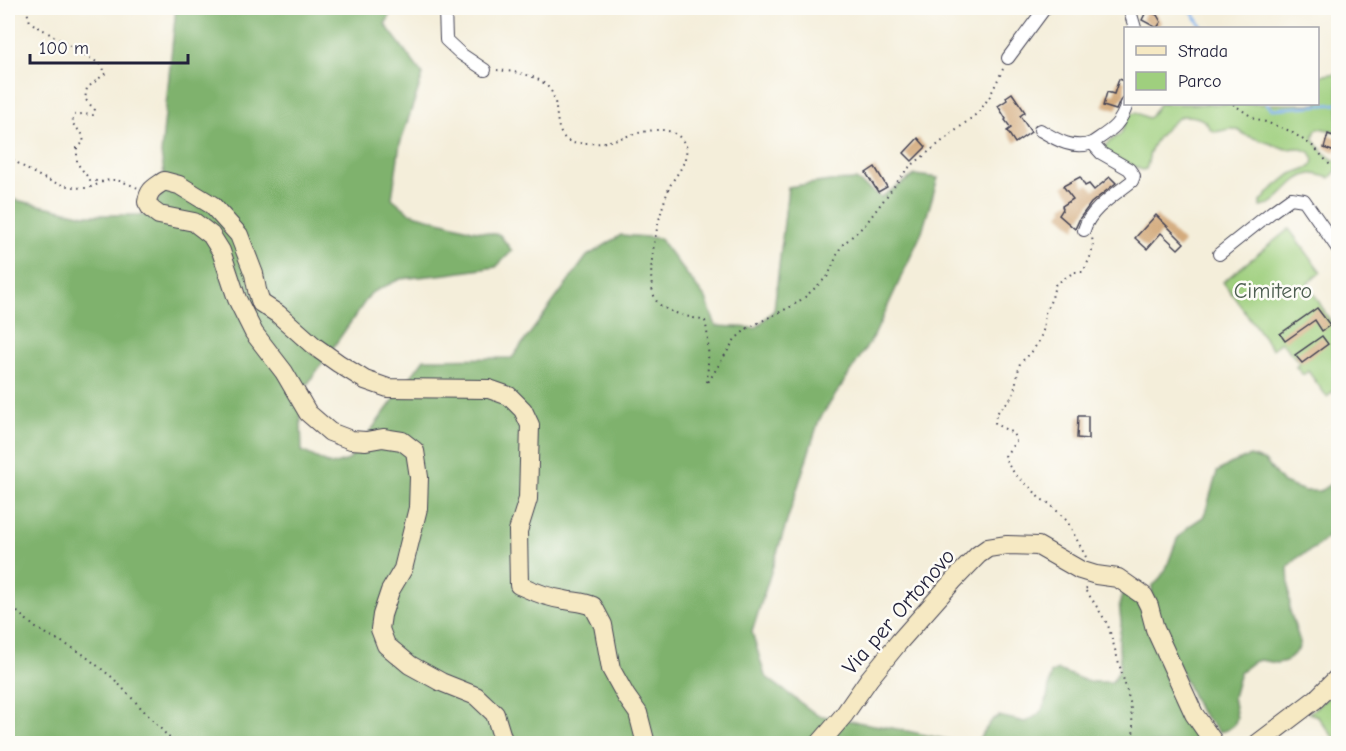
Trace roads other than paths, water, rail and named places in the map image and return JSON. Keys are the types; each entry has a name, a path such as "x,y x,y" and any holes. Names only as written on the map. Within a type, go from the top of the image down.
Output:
{"street":[{"path":"446,8 446,40 460,54 485,70"},
{"path":"1008,58 1045,8"},
{"path":"1129,8 1135,27"},
{"path":"1040,130 1061,143 1084,146 1116,127 1127,105"},
{"path":"1084,230 1086,223 1098,208 1134,177 1129,169 1101,153 1092,143"},
{"path":"502,744 495,714 476,696 441,682 410,665 386,645 380,629 390,591 403,569 418,508 419,477 414,451 402,441 383,438 366,441 351,440 330,432 308,413 284,372 254,333 237,299 221,252 211,235 194,222 159,214 151,209 147,202 149,193 164,181 179,185 212,205 239,235 254,274 261,303 278,314 314,346 365,380 388,388 489,389 509,396 523,410 530,425 528,499 518,531 519,585 539,594 593,606 603,625 611,669 638,713 646,744"},
{"path":"1219,255 1291,198 1304,200 1338,249"},
{"name":"Via per Ortonovo","path":"819,744 844,715 898,642 953,581 988,548 1007,545 1038,546 1080,570 1118,578 1143,596 1149,606 1155,629 1194,714 1215,744"},
{"path":"1257,744 1316,699 1338,677"}],"lane":[{"path":"1338,282 1336,286 1338,293"}],"waterway":[{"path":"1189,8 1202,27"},
{"path":"1268,105 1272,109 1338,104"}],"park label":[{"name":"Cimitero","path":"1273,290"}]}
